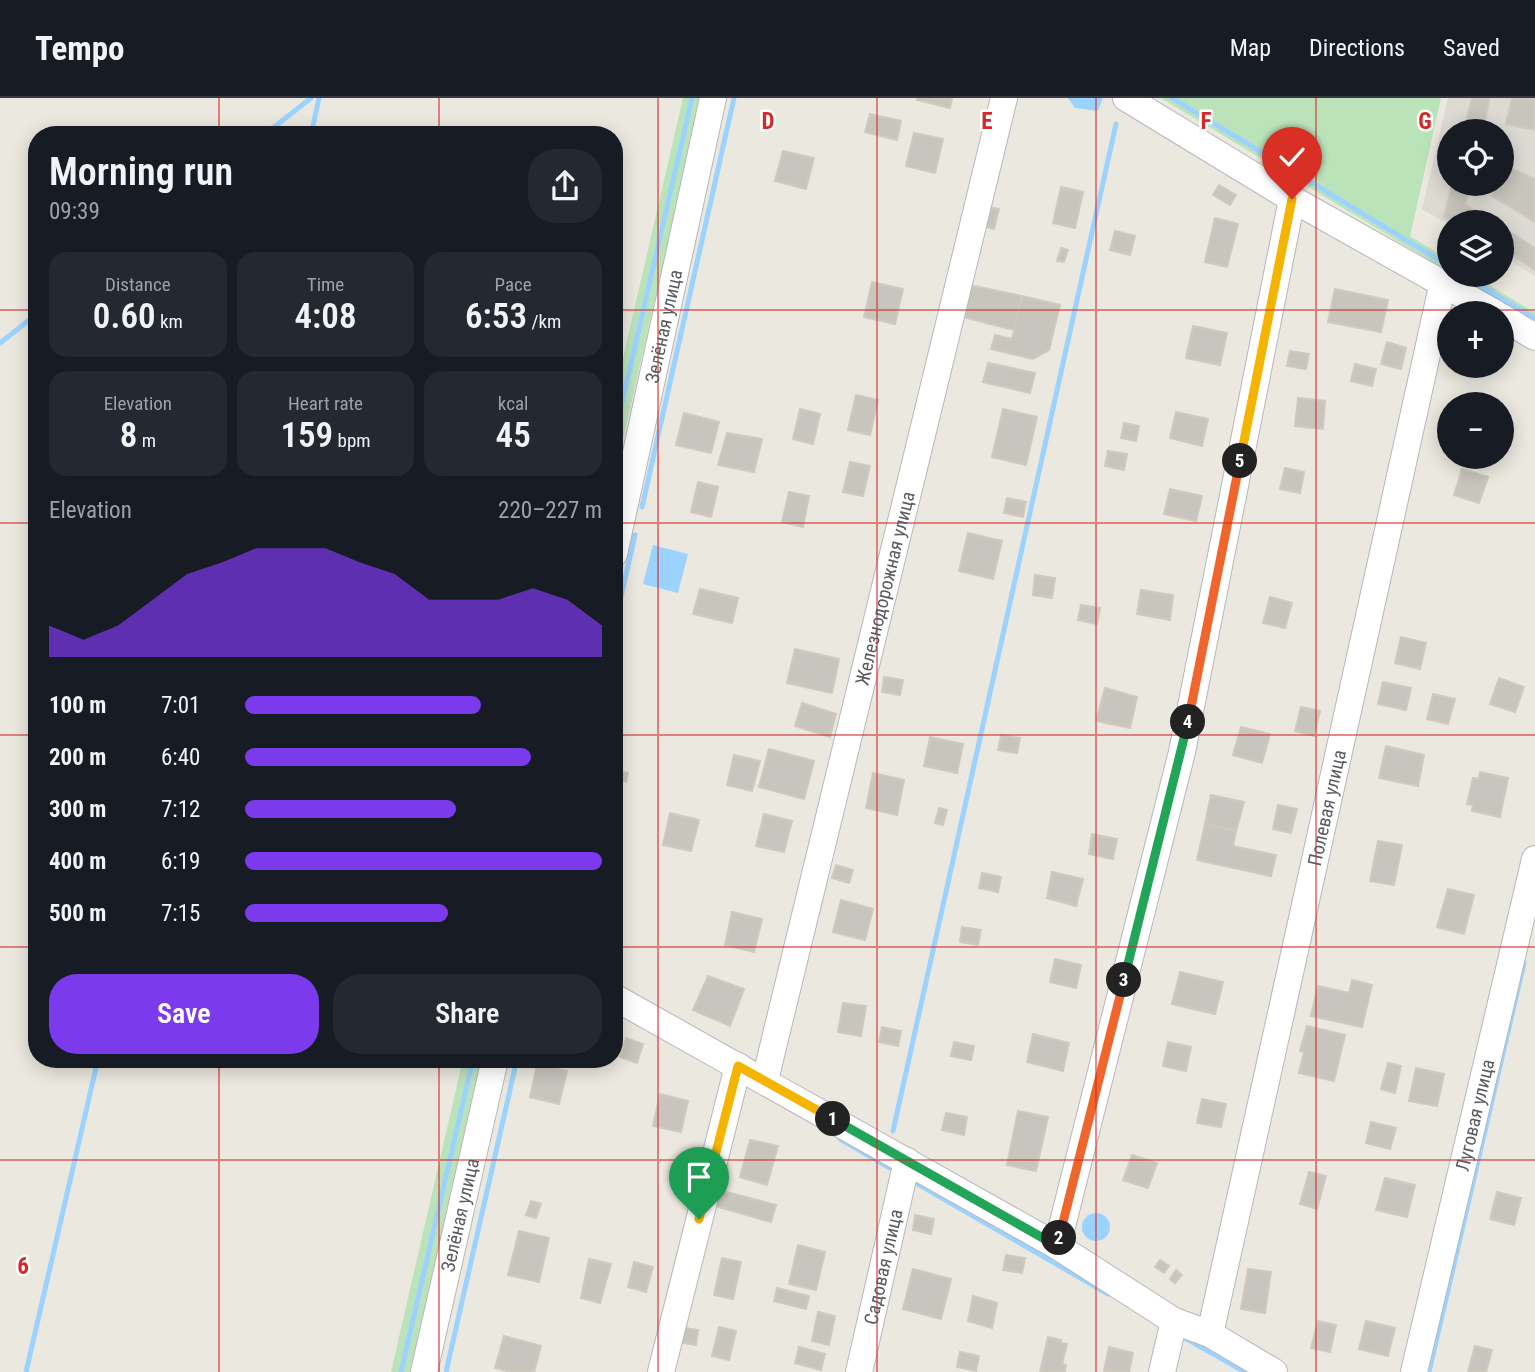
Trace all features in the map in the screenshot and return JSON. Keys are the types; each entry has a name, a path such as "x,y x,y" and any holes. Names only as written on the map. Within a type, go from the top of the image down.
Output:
{"street":[{"name":"Зелёная улица","path":"623,513 713,98"},
{"name":"Железнодорожная улица","path":"765,1080 1004,98"},
{"path":"1126,98 1292,199 1437,279"},
{"path":"1057,1246 1182,752 1292,199"},
{"name":"Полевая улица","path":"1210,1335 1442,287"},
{"path":"1451,287 1475,301"},
{"path":"1514,324 1535,337"},
{"name":"Луговая улица","path":"1414,1372 1535,859"},
{"path":"623,1002 1057,1246 1174,1321 1210,1335 1274,1372"},
{"path":"661,1372 738,1066"},
{"name":"Зелёная улица","path":"424,1372 493,1068"},
{"name":"Садовая улица","path":"859,1372 907,1161"},
{"path":"1162,1372 1174,1321"}],"shaded area":[{"path":"1448,98 1535,98 1535,276 1514,263 1514,210 1437,210 1437,218 1422,209 1437,145 1437,196 1514,196 1514,119 1443,119"}],"green space":[{"path":"683,98 701,98 623,440 623,358"},
{"path":"1161,98 1441,98 1410,236 1437,253 1437,265"},
{"path":"1473,287 1493,287 1535,313 1535,325 1514,312 1514,301 1496,301"},
{"path":"461,1068 480,1068 410,1372 391,1372"}],"water":[{"path":"1068,98 1103,98 1098,111 1075,108"},
{"path":"653,545 688,554 678,593 643,584"},
{"path":"1096,1213 1106,1217 1110,1227 1106,1237 1096,1241 1086,1237 1082,1227 1086,1217"}],"building":[{"path":"917,98 952,98 950,108"},
{"path":"1472,98 1490,98 1485,119 1467,119"},
{"path":"1512,98 1535,98 1535,130 1514,126 1514,119 1507,119"},
{"path":"870,114 901,121 897,140 865,132"},
{"path":"914,133 943,139 935,173 906,166"},
{"path":"783,151 814,158 806,189 775,181"},
{"path":"1514,169 1535,179 1535,222 1492,196 1514,196"},
{"path":"1219,185 1236,195 1230,205 1213,195"},
{"path":"1061,187 1083,192 1075,228 1053,223"},
{"path":"1449,196 1467,196 1465,204 1475,210 1446,210"},
{"path":"989,207 999,209 994,229 984,226"},
{"path":"1215,218 1238,224 1227,267 1205,262"},
{"path":"1115,231 1135,236 1130,255 1110,250"},
{"path":"1514,235 1535,248 1535,270 1514,256"},
{"path":"1061,248 1068,250 1064,262 1057,261"},
{"path":"872,282 903,289 895,324 864,317"},
{"path":"960,283 1022,296 1014,330 952,314"},
{"path":"1335,289 1388,300 1381,332 1328,322"},
{"path":"1022,296 1060,305 1049,350 1033,359 991,349 995,335 1012,339"},
{"path":"1193,326 1227,333 1220,365 1186,358"},
{"path":"1387,342 1406,348 1401,369 1381,364"},
{"path":"1290,351 1309,354 1306,369 1287,366"},
{"path":"988,363 1035,373 1030,393 983,382"},
{"path":"1355,364 1376,369 1372,386 1351,381"},
{"path":"856,395 878,400 870,435 848,430"},
{"path":"1298,398 1325,401 1323,429 1295,426"},
{"path":"800,409 820,414 813,444 793,439"},
{"path":"1003,409 1037,417 1026,465 992,457"},
{"path":"1176,412 1208,419 1202,446 1170,438"},
{"path":"684,413 719,422 711,453 676,445"},
{"path":"1124,423 1139,426 1136,441 1121,438"},
{"path":"727,433 762,439 754,472 718,465"},
{"path":"1108,451 1127,454 1124,470 1105,466"},
{"path":"850,462 870,466 863,496 843,492"},
{"path":"1285,468 1304,472 1300,493 1280,489"},
{"path":"1462,469 1488,477 1479,503 1454,495"},
{"path":"698,482 718,487 711,517 691,512"},
{"path":"1170,489 1202,496 1196,521 1164,514"},
{"path":"789,492 809,496 803,527 782,522"},
{"path":"1007,498 1026,502 1023,517 1004,513"},
{"path":"968,533 1002,541 993,579 959,571"},
{"path":"1035,575 1055,578 1052,598 1033,595"},
{"path":"700,589 738,598 732,623 693,614"},
{"path":"1141,590 1173,595 1170,620 1137,614"},
{"path":"1270,597 1292,603 1285,628 1263,623"},
{"path":"1081,605 1100,608 1097,624 1078,620"},
{"path":"1401,637 1426,643 1420,669 1395,663"},
{"path":"795,649 839,659 832,693 787,683"},
{"path":"884,677 903,680 900,695 882,692"},
{"path":"1499,678 1524,687 1515,712 1490,704"},
{"path":"1383,682 1411,688 1406,710 1378,704"},
{"path":"1105,688 1137,697 1130,728 1096,721"},
{"path":"1433,694 1455,699 1448,724 1427,719"},
{"path":"802,703 836,714 830,737 795,726"},
{"path":"1301,707 1320,711 1314,736 1295,731"},
{"path":"1241,727 1270,734 1262,763 1233,755"},
{"path":"1001,735 1020,738 1017,753 998,750"},
{"path":"930,737 963,744 957,773 924,766"},
{"path":"1386,746 1424,755 1418,786 1379,778"},
{"path":"769,749 814,761 804,799 759,787"},
{"path":"734,755 760,761 752,791 727,785"},
{"path":"623,772 628,773 626,782 623,781"},
{"path":"1480,772 1508,778 1500,817 1472,811 1473,805 1467,804 1473,778 1479,779"},
{"path":"873,773 904,780 897,815 866,808"},
{"path":"1211,795 1244,802 1236,831 1205,824"},
{"path":"1278,805 1297,809 1291,833 1273,829"},
{"path":"939,808 947,810 943,825 935,823"},
{"path":"670,813 699,820 691,851 663,845"},
{"path":"764,814 792,821 784,852 756,846"},
{"path":"1205,824 1236,831 1233,846 1276,855 1271,876 1197,860"},
{"path":"1092,834 1117,839 1113,859 1089,854"},
{"path":"1378,841 1402,845 1394,885 1370,881"},
{"path":"836,865 853,870 849,883 832,878"},
{"path":"1052,872 1083,879 1076,906 1047,898"},
{"path":"982,873 1001,877 998,892 979,888"},
{"path":"1448,889 1474,895 1464,934 1437,927"},
{"path":"841,900 873,909 865,940 833,932"},
{"path":"732,912 762,919 754,952 725,945"},
{"path":"962,927 981,930 978,945 960,942"},
{"path":"1055,959 1081,965 1076,988 1050,982"},
{"path":"1180,972 1223,982 1215,1014 1172,1004"},
{"path":"708,976 744,989 730,1026 693,1010"},
{"path":"1352,980 1372,985 1362,1027 1311,1016 1318,986 1349,993"},
{"path":"843,1003 866,1006 861,1036 838,1032"},
{"path":"1307,1026 1345,1035 1334,1081 1299,1073 1304,1052 1300,1051"},
{"path":"882,1027 901,1031 898,1046 879,1042"},
{"path":"1033,1034 1069,1043 1063,1071 1027,1062"},
{"path":"626,1038 643,1044 637,1063 623,1058"},
{"path":"954,1042 974,1046 971,1060 951,1056"},
{"path":"1168,1042 1191,1047 1186,1071 1163,1066"},
{"path":"1388,1063 1401,1066 1395,1093 1381,1089"},
{"path":"536,1068 567,1071 559,1104 530,1097"},
{"path":"1416,1068 1444,1074 1437,1106 1409,1101"},
{"path":"660,1094 688,1101 681,1132 653,1126"},
{"path":"1202,1099 1226,1104 1221,1127 1197,1123"},
{"path":"1018,1111 1048,1117 1036,1171 1007,1165"},
{"path":"946,1113 967,1117 964,1135 942,1130"},
{"path":"1371,1122 1396,1128 1390,1149 1366,1143"},
{"path":"750,1140 778,1146 767,1185 740,1177"},
{"path":"1132,1155 1157,1163 1148,1188 1123,1180"},
{"path":"1309,1172 1326,1176 1317,1209 1300,1204"},
{"path":"1385,1178 1415,1185 1407,1217 1376,1210"},
{"path":"719,1190 776,1205 771,1222 715,1206"},
{"path":"1497,1192 1521,1198 1514,1225 1490,1219"},
{"path":"531,1201 541,1204 536,1218 526,1215"},
{"path":"915,1215 934,1219 931,1234 913,1230"},
{"path":"519,1231 549,1238 539,1282 508,1275"},
{"path":"798,1245 825,1252 816,1290 789,1284"},
{"path":"1006,1255 1025,1258 1022,1273 1003,1270"},
{"path":"722,1258 741,1262 733,1299 714,1295"},
{"path":"589,1259 611,1264 600,1303 581,1298"},
{"path":"1160,1260 1169,1266 1164,1273 1155,1267"},
{"path":"634,1262 653,1267 646,1292 628,1287"},
{"path":"913,1269 951,1279 941,1319 903,1309"},
{"path":"1248,1269 1271,1272 1265,1313 1241,1309"},
{"path":"1176,1270 1182,1275 1175,1283 1170,1279"},
{"path":"777,1288 809,1296 806,1309 774,1301"},
{"path":"973,1296 997,1303 992,1328 968,1321"},
{"path":"818,1312 835,1316 829,1345 812,1341"},
{"path":"1318,1321 1336,1325 1330,1352 1311,1348"},
{"path":"1366,1321 1395,1328 1388,1356 1359,1349"},
{"path":"680,1327 698,1330 696,1345 677,1342"},
{"path":"719,1327 736,1331 729,1360 712,1356"},
{"path":"504,1336 541,1346 534,1372 511,1372 495,1368"},
{"path":"1048,1337 1067,1344 1062,1364 1066,1365 1065,1372 1040,1372"},
{"path":"1475,1346 1492,1350 1486,1372 1468,1372"},
{"path":"799,1347 825,1354 821,1370 795,1363"},
{"path":"1109,1347 1133,1353 1129,1372 1104,1371"},
{"path":"960,1352 979,1356 976,1371 957,1367"}],"waterway":[{"path":"275,126 311,98"},
{"path":"313,126 319,98"},
{"path":"623,399 692,98"},
{"path":"642,507 734,98"},
{"path":"1172,98 1437,259"},
{"path":"893,1131 1116,124"},
{"path":"1483,287 1535,319"},
{"path":"0,343 28,321"},
{"path":"623,588 635,535"},
{"path":"1429,1372 1524,963"},
{"path":"26,1372 96,1068"},
{"path":"401,1372 471,1068"},
{"path":"446,1372 515,1068"},
{"path":"840,1139 890,1168"},
{"path":"916,1183 1108,1294"},
{"path":"1185,1338 1245,1372"}],"route":[{"path":"699,1219 738,1066 1057,1246 1182,752 1292,199"}]}
